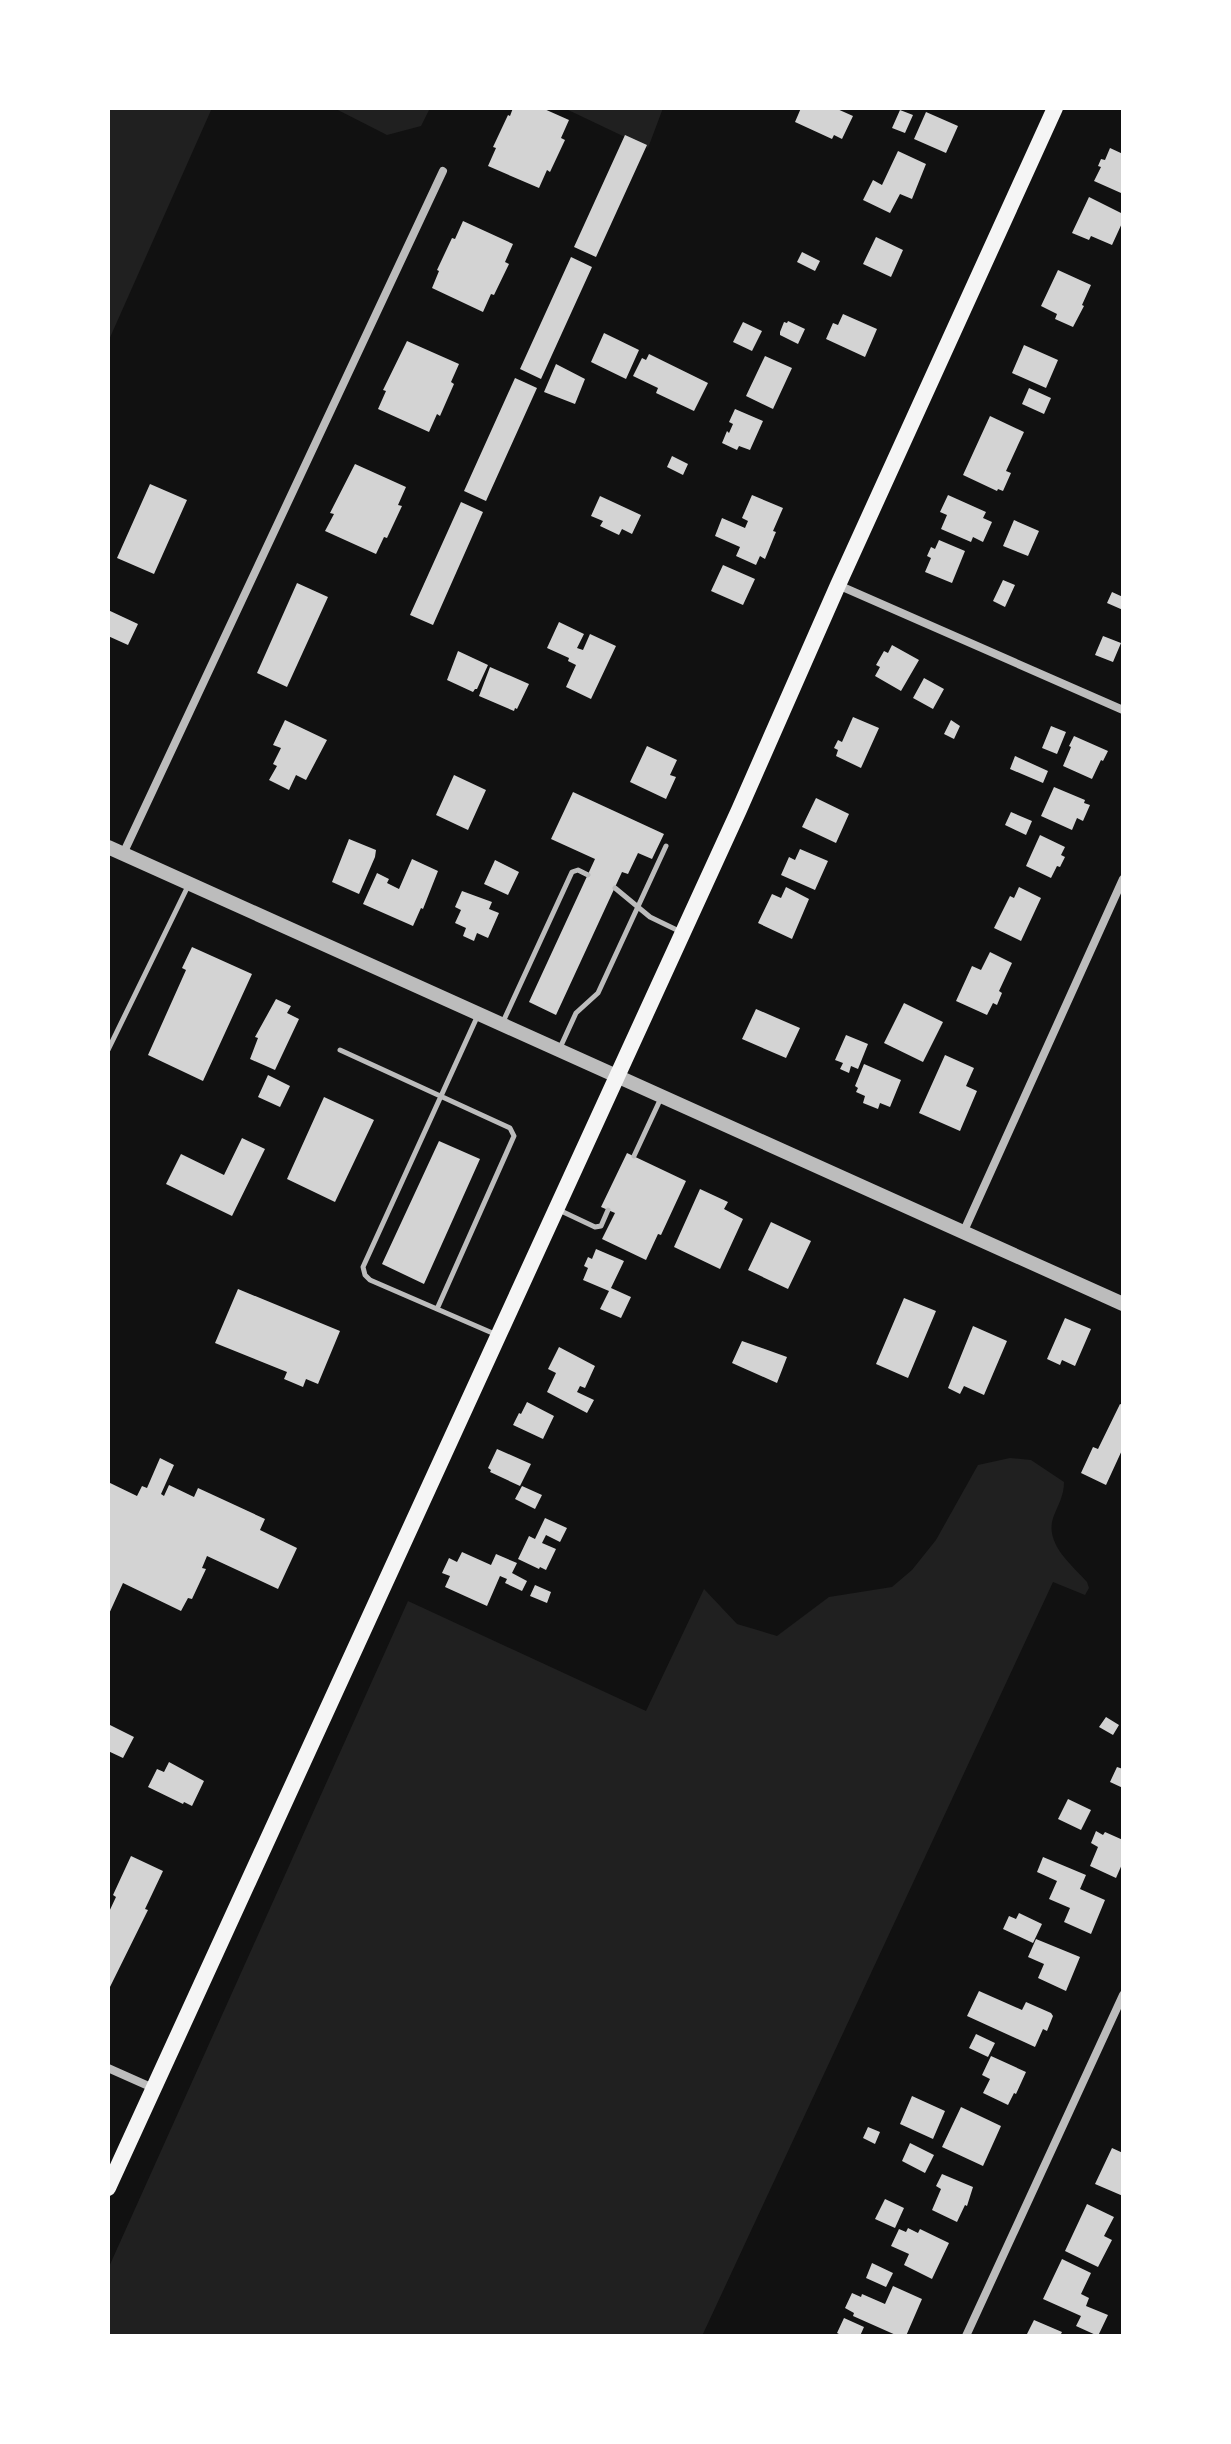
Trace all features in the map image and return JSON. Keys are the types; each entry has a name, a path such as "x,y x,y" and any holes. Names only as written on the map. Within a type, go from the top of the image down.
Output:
{"main road":[{"path":"108,2188 739,810 1055,108"}],"street":[{"path":"123,854 443,171"},
{"path":"838,585 1123,710"},
{"path":"108,847 1123,1304"},
{"path":"963,1233 1123,879"},
{"path":"966,2336 1123,1995"},
{"path":"108,2068 153,2088"}],"lane":[{"path":"559,1050 576,1013 598,993 666,846"},
{"path":"501,1025 572,872 578,870 588,875"},
{"path":"108,1050 190,884"},
{"path":"615,888 650,917 682,933"},
{"path":"478,1014 363,1267 370,1280 498,1336"},
{"path":"340,1050 510,1128 514,1136 437,1309"},
{"path":"634,1156 662,1097"},
{"path":"555,1209 595,1227 601,1226 608,1210"}],"shaded area":[{"path":"108,108 212,108 108,342"},
{"path":"334,108 430,108 421,126 387,135"},
{"path":"564,108 663,108 648,148"},
{"path":"1010,1458 1031,1460 1064,1482 1053,1518 1053,1536 1061,1553 1089,1588 1085,1595 1053,1582 702,2336 108,2336 108,2269 408,1601 646,1711 704,1589 737,1624 777,1636 829,1597 892,1587 912,1570 936,1540 978,1465"}],"building":[{"path":"513,108 542,108 569,120 561,138 565,140 539,188 488,166 496,148 493,147"},
{"path":"801,108 835,108 853,116 842,139 834,135 832,139 795,122"},
{"path":"900,110 913,115 905,133 892,128"},
{"path":"926,112 958,126 946,153 914,139"},
{"path":"625,135 647,145 596,257 574,247"},
{"path":"1110,148 1123,154 1121,193 1094,181 1101,167 1098,166 1101,159 1105,160"},
{"path":"898,151 926,164 912,199 900,194 890,213 863,200 873,180 882,185"},
{"path":"1089,197 1123,214 1112,245 1091,236 1089,240 1072,233"},
{"path":"463,221 513,244 505,262 509,264 483,312 432,288 437,270"},
{"path":"876,237 903,250 891,277 863,264"},
{"path":"802,252 820,261 815,271 797,262"},
{"path":"571,257 592,267 541,379 520,369"},
{"path":"1058,270 1091,285 1073,327 1055,319 1057,314 1041,306"},
{"path":"843,314 877,329 865,357 826,339 833,323 838,325"},
{"path":"743,322 762,331 752,351 733,342"},
{"path":"784,322 805,329 798,344 780,335"},
{"path":"604,333 639,350 626,379 591,362"},
{"path":"407,341 459,364 440,416 437,414 429,432 378,409 386,391 383,390"},
{"path":"1024,345 1058,360 1046,388 1012,373"},
{"path":"649,354 708,383 694,411 656,393 658,388 633,376 642,358 646,360"},
{"path":"765,356 792,368 773,409 746,396"},
{"path":"556,364 585,379 575,404 544,392"},
{"path":"515,378 537,388 486,501 464,491"},
{"path":"1029,388 1051,398 1044,414 1022,404"},
{"path":"735,409 763,421 750,450 739,446 737,450 722,443 733,424 729,422"},
{"path":"990,416 1024,432 1006,471 1011,473 1003,491 963,475"},
{"path":"672,456 688,464 683,475 667,467"},
{"path":"355,464 406,487 398,505 402,506 376,554 325,531 334,514 330,513"},
{"path":"150,484 187,500 154,574 117,558"},
{"path":"752,495 783,508 765,559 760,556 756,565 736,556 740,547 715,536 722,518 745,528 748,521 742,518"},
{"path":"948,495 986,512 983,518 992,522 983,542 973,537 971,542 941,529 947,515 940,512"},
{"path":"600,496 641,515 632,534 622,529 619,535 600,526 603,521 591,516"},
{"path":"461,502 483,512 433,625 410,615"},
{"path":"1014,520 1039,531 1028,556 1003,546"},
{"path":"939,540 965,551 952,583 925,572 931,558 927,556"},
{"path":"723,565 755,579 743,605 711,591"},
{"path":"1003,580 1015,585 1005,607 993,601"},
{"path":"297,583 328,597 287,687 257,673"},
{"path":"1112,592 1123,597 1123,610 1107,603"},
{"path":"108,610 138,624 128,645 108,636"},
{"path":"559,622 584,634 577,648 583,650 590,634 616,646 591,699 566,687 576,665 568,661 569,658 547,648"},
{"path":"1103,636 1121,643 1113,662 1095,655"},
{"path":"892,645 919,660 901,691 875,676 880,667 876,665 884,651 888,653"},
{"path":"458,651 488,665 473,692 447,680"},
{"path":"490,667 529,684 514,711 479,696"},
{"path":"924,678 944,689 933,709 913,698"},
{"path":"853,717 879,728 861,768 836,756 838,750 834,748 838,740 842,742"},
{"path":"285,720 327,740 306,780 296,775 289,790 269,780 277,766 273,764 281,748 273,745"},
{"path":"951,720 960,726 954,739 944,734"},
{"path":"1051,726 1066,732 1057,754 1042,748"},
{"path":"1074,736 1108,751 1092,779 1063,766"},
{"path":"647,746 677,760 670,775 676,777 666,799 630,782"},
{"path":"1015,756 1048,771 1043,783 1010,769"},
{"path":"454,775 486,790 468,830 436,815"},
{"path":"1054,787 1090,805 1083,821 1077,818 1072,830 1041,816"},
{"path":"573,792 664,834 652,859 638,853 628,874 622,872 556,1015 529,1002 595,859 551,839"},
{"path":"816,798 849,814 836,843 802,827"},
{"path":"1011,812 1032,821 1026,835 1005,825"},
{"path":"1040,835 1065,847 1061,855 1065,857 1051,878 1026,866"},
{"path":"349,839 376,850 359,894 332,882"},
{"path":"800,849 828,861 815,890 781,875 789,857 795,860"},
{"path":"412,859 438,871 413,926 363,904 377,873 399,889"},
{"path":"495,860 519,872 508,895 484,884"},
{"path":"786,887 809,899 792,939 758,923 772,894 781,898"},
{"path":"1019,887 1041,898 1021,941 994,928 1010,896 1014,898"},
{"path":"462,891 492,902 489,909 499,913 488,938 477,933 474,941 463,936 466,928 455,923 461,910 455,907"},
{"path":"192,947 252,974 203,1081 148,1055 186,970 182,968"},
{"path":"990,952 1012,963 999,991 1002,993 997,1005 993,1003 987,1015 956,1001 972,966 981,970"},
{"path":"276,999 291,1006 287,1013 299,1019 275,1070 250,1059 258,1038 255,1037"},
{"path":"904,1003 943,1022 923,1062 884,1043"},
{"path":"756,1009 800,1028 786,1058 742,1039"},
{"path":"846,1035 868,1044 858,1069 851,1066 849,1073 840,1069 843,1063 835,1060"},
{"path":"945,1055 974,1068 966,1086 977,1091 960,1131 919,1113"},
{"path":"864,1064 901,1080 890,1107 880,1103 878,1109 863,1103 865,1096 856,1092 858,1088 855,1086"},
{"path":"268,1075 290,1086 280,1107 258,1097"},
{"path":"324,1097 374,1120 335,1202 287,1179"},
{"path":"242,1138 265,1149 232,1216 166,1184 181,1154 224,1175"},
{"path":"439,1141 480,1159 424,1284 382,1264"},
{"path":"627,1153 686,1181 646,1260 602,1239 615,1213 601,1207"},
{"path":"700,1189 728,1202 724,1209 743,1219 720,1269 674,1247"},
{"path":"771,1222 811,1241 788,1289 748,1270"},
{"path":"596,1249 624,1261 611,1288 631,1297 621,1318 600,1309 609,1291 583,1280 588,1268 584,1266 588,1257 592,1259"},
{"path":"238,1289 340,1331 318,1384 306,1379 303,1387 284,1379 287,1372 215,1343"},
{"path":"904,1298 936,1311 908,1378 876,1364"},
{"path":"1065,1318 1091,1329 1075,1366 1062,1360 1060,1365 1047,1359"},
{"path":"973,1326 1007,1341 984,1395 964,1386 960,1394 948,1388"},
{"path":"742,1341 787,1357 777,1383 732,1363"},
{"path":"559,1347 595,1366 585,1388 580,1386 577,1392 594,1400 587,1413 547,1392 556,1373 548,1369"},
{"path":"527,1402 554,1416 543,1439 513,1425"},
{"path":"1120,1404 1123,1405 1123,1448 1106,1485 1081,1473 1093,1447 1098,1449"},
{"path":"497,1449 531,1464 520,1486 490,1472 488,1468"},
{"path":"160,1458 174,1465 161,1494 164,1496 169,1485 194,1497 198,1488 265,1519 260,1530 297,1548 278,1589 207,1556 202,1568 206,1569 192,1599 188,1598 181,1611 123,1583 108,1616 108,1482 137,1496 142,1486 147,1488"},
{"path":"522,1486 542,1495 535,1509 515,1499"},
{"path":"545,1518 567,1528 560,1542 546,1535 542,1543 556,1549 546,1570 518,1559 529,1536 535,1539"},
{"path":"462,1552 491,1565 496,1554 517,1563 512,1573 527,1581 522,1591 505,1583 507,1579 500,1576 487,1606 445,1587 450,1576 442,1573 449,1558 457,1562"},
{"path":"535,1585 551,1592 547,1603 530,1596"},
{"path":"1106,1717 1119,1725 1113,1735 1099,1727"},
{"path":"108,1724 134,1737 123,1758 108,1751"},
{"path":"169,1762 204,1781 192,1806 148,1787 157,1769 164,1772"},
{"path":"1117,1767 1123,1769 1123,1788 1110,1782"},
{"path":"1068,1799 1091,1810 1081,1830 1058,1819"},
{"path":"1096,1831 1123,1840 1123,1862 1116,1878 1090,1866 1098,1847 1091,1843"},
{"path":"131,1856 163,1871 145,1909 148,1910 108,1991 108,1914"},
{"path":"1043,1857 1086,1875 1080,1889 1105,1900 1091,1934 1064,1922 1070,1908 1049,1899 1057,1881 1037,1872"},
{"path":"1019,1913 1042,1924 1033,1943 1003,1929 1009,1916 1016,1919"},
{"path":"1036,1939 1080,1957 1066,1991 1038,1978 1044,1964 1028,1957"},
{"path":"979,1991 1022,2010 1026,2002 1051,2013 1053,2016 1047,2031 1043,2029 1035,2047 967,2016"},
{"path":"976,2034 995,2043 988,2057 969,2048"},
{"path":"991,2056 1026,2072 1008,2105 983,2093 990,2079 982,2075"},
{"path":"912,2096 945,2111 933,2139 900,2124"},
{"path":"961,2107 1001,2126 983,2166 942,2147"},
{"path":"868,2127 880,2132 875,2144 863,2138"},
{"path":"910,2143 934,2155 925,2173 902,2161"},
{"path":"1112,2148 1123,2153 1123,2196 1095,2184"},
{"path":"942,2174 973,2187 967,2206 957,2222 932,2210 941,2189 936,2186"},
{"path":"885,2199 904,2208 895,2228 875,2219"},
{"path":"1087,2204 1114,2217 1104,2236 1112,2240 1098,2267 1065,2251"},
{"path":"908,2228 918,2233 920,2229 949,2243 932,2279 904,2265 909,2254 891,2246 899,2229 906,2232"},
{"path":"1062,2259 1091,2273 1081,2294 1089,2298 1086,2306 1108,2315 1098,2336 1076,2326 1081,2316 1043,2299"},
{"path":"872,2263 893,2273 886,2287 866,2278"},
{"path":"893,2286 922,2299 906,2336 898,2336 853,2316 854,2313 845,2308 852,2293 885,2304"},
{"path":"844,2318 864,2327 860,2336 837,2333"},
{"path":"1034,2320 1062,2332 1060,2336 1026,2336"}]}
